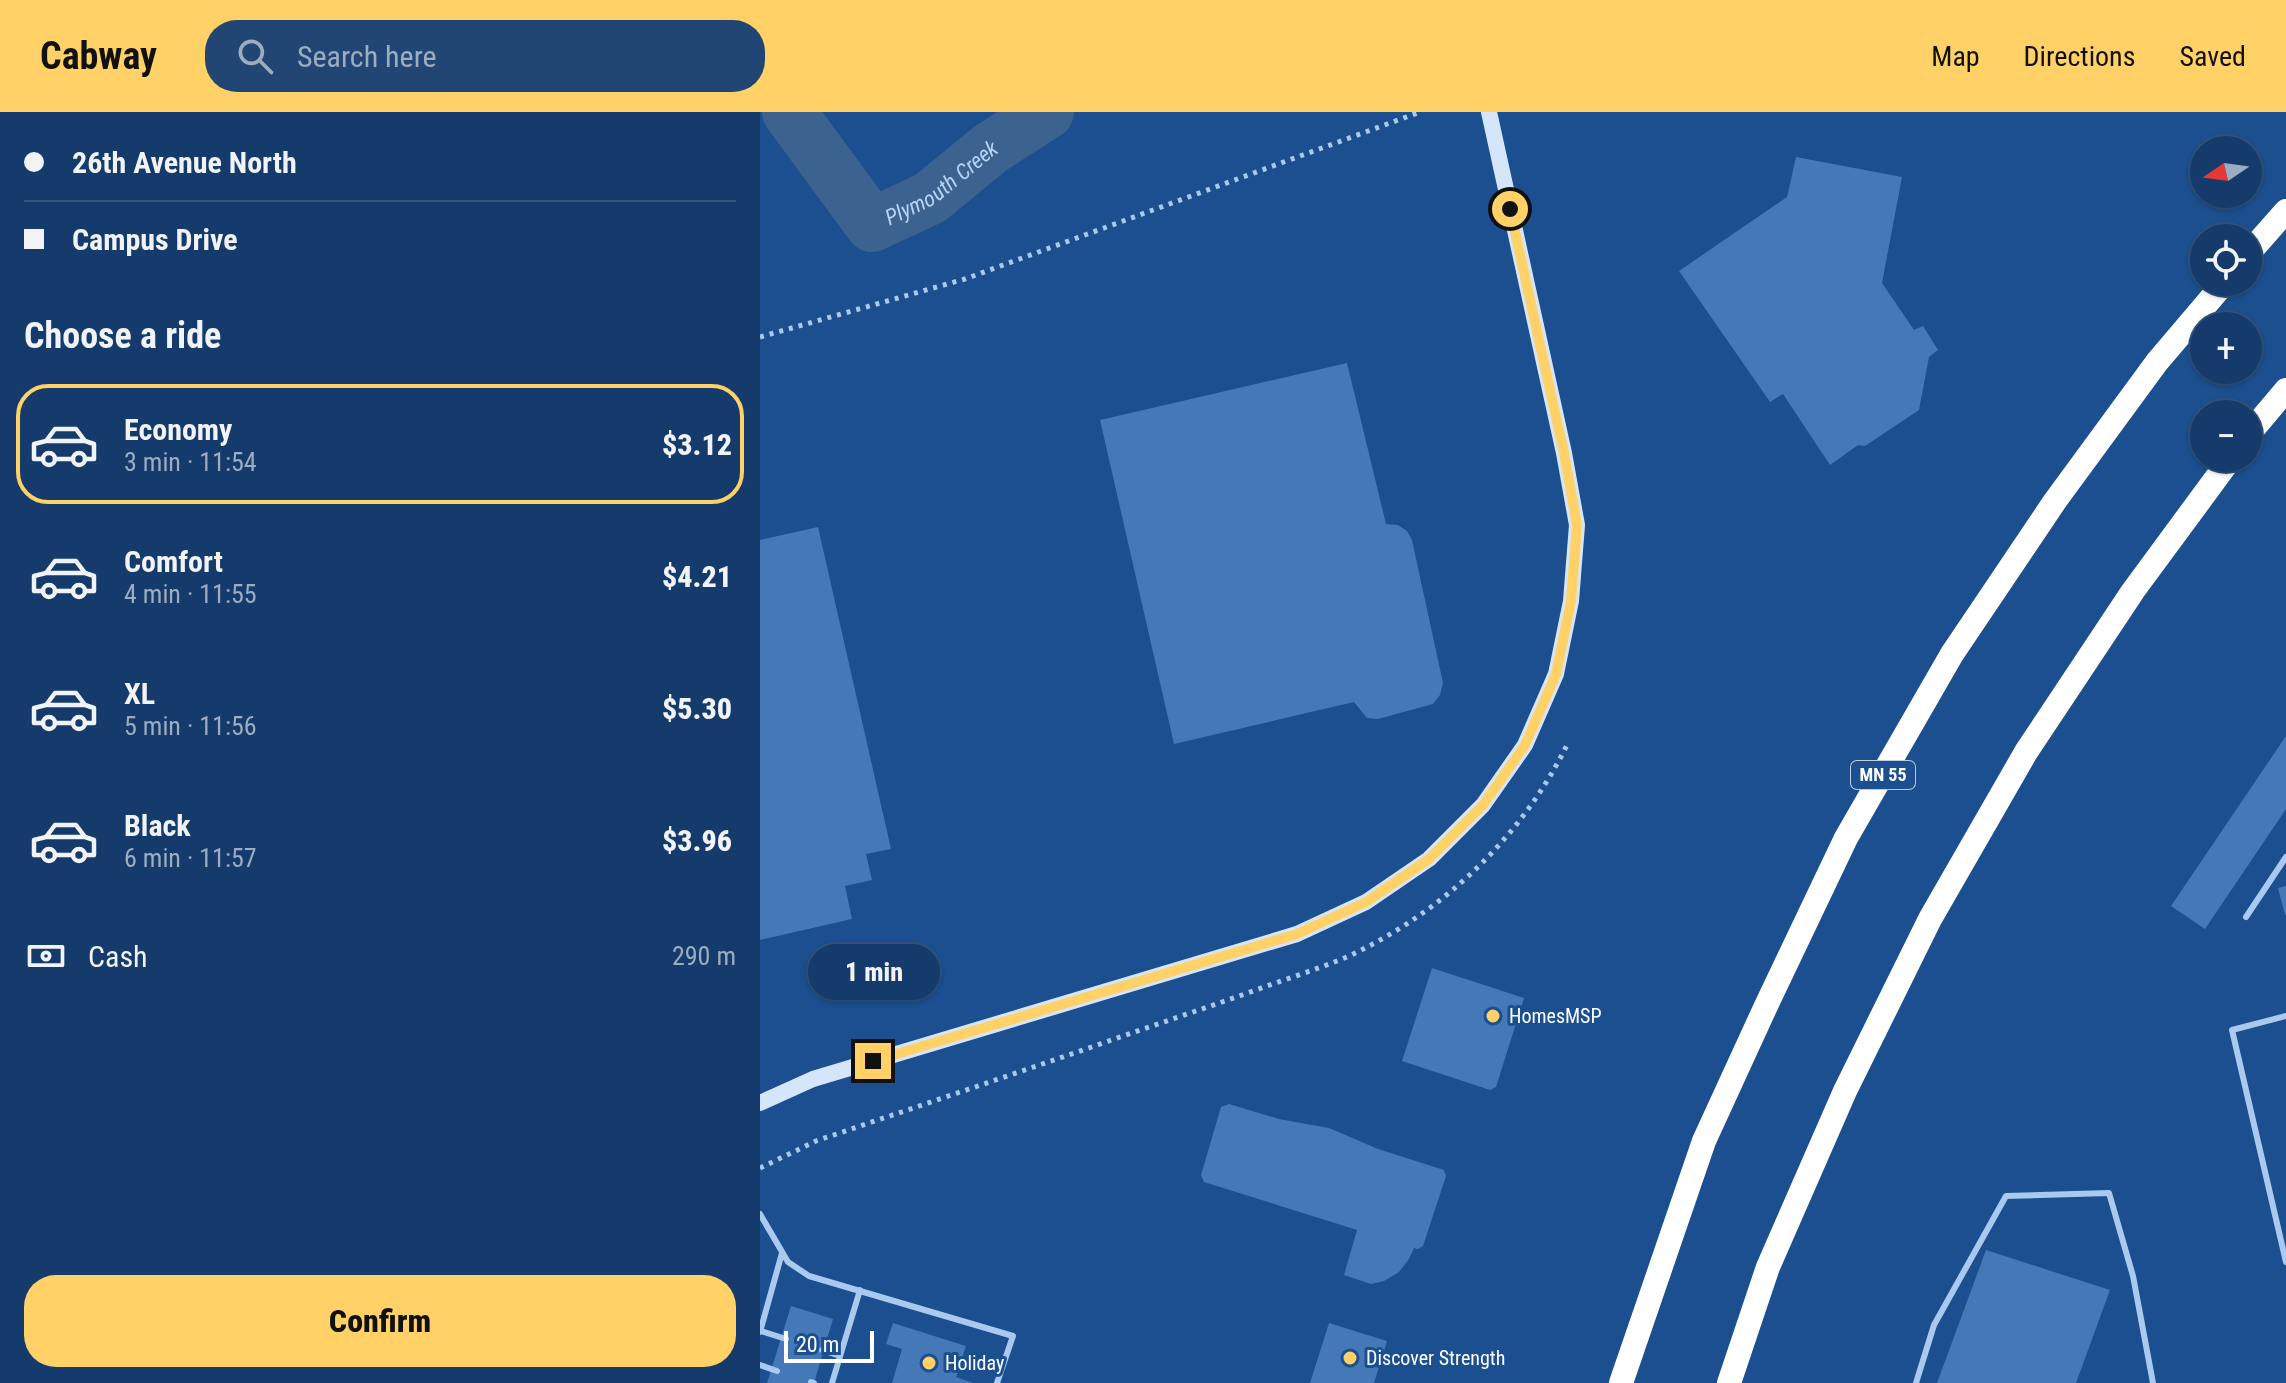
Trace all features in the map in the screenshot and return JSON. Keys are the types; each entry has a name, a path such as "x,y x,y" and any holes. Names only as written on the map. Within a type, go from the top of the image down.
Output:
{"highway":[{"path":"2262,238 2286,211"},
{"name":"MN 55","path":"1621,1383 1704,1141 1846,838 1952,654 2055,501 2157,362 2213,296"},
{"path":"2262,418 2286,390"},
{"path":"1729,1383 1768,1267 1845,1091 1930,919 2026,752 2133,591 2221,472"}],"street":[{"path":"760,1103 813,1079 1297,934 1366,902 1429,859 1483,805 1525,745 1556,674 1571,601 1577,525 1489,112"}],"lane":[{"path":"2246,917 2286,857"},
{"path":"2277,871 2286,869"},
{"path":"2286,1016 2232,1030 2286,1262"},
{"path":"1916,1383 1934,1325 2006,1196 2109,1193 2133,1276 2153,1383"},
{"path":"760,1214 788,1262 809,1276 1013,1336 997,1383"},
{"path":"782,1253 760,1332 786,1339"},
{"path":"832,1383 860,1290"},
{"path":"822,1350 840,1356"},
{"path":"760,1365 777,1371"}],"path":[{"path":"760,337 965,279 1420,112"},
{"path":"760,1168 816,1141 1318,969 1387,936 1426,912 1463,883 1502,843 1546,783 1567,745"}],"building":[{"path":"1796,157 1902,177 1882,283 1914,330 1923,326 1938,350 1929,357 1919,410 1830,465 1783,394 1770,402 1679,271 1787,197"},
{"path":"1347,363 1386,524 1398,525 1407,531 1412,540 1443,683 1440,695 1433,704 1378,719 1367,718 1354,702 1174,744 1100,420"},
{"path":"818,527 891,849 866,854 872,880 845,886 852,919 760,940 760,540"},
{"path":"2286,736 2286,809 2205,929 2171,906"},
{"path":"2286,886 2286,915 2285,915 2278,888"},
{"path":"1432,968 1524,998 1496,1087 1490,1090 1402,1061"},
{"path":"1229,1104 1279,1119 1329,1128 1378,1149 1444,1170 1446,1176 1423,1246 1414,1248 1399,1272 1371,1284 1344,1275 1357,1230 1204,1182 1201,1175 1221,1107"},
{"path":"1986,1250 2110,1290 2076,1383 1937,1383"},
{"path":"791,1306 833,1319 814,1383 767,1383"},
{"name":"Holiday","path":"893,1323 966,1346 956,1377 973,1383 892,1383 902,1349 886,1344"},
{"name":"Discover Strength","path":"1329,1323 1387,1341 1374,1383 1310,1383"}],"waterway":[{"name":"Plymouth Creek","path":"789,112 872,225 930,198 991,148 1047,112"}],"place":[{"name":"HomesMSP","path":"1493,1016"},
{"name":"Discover Strength","path":"1350,1358"},
{"name":"Holiday","path":"929,1363"}],"route":[{"path":"873,1061 1297,934 1366,902 1429,859 1483,805 1525,745 1556,674 1571,601 1577,525 1510,209"}]}
